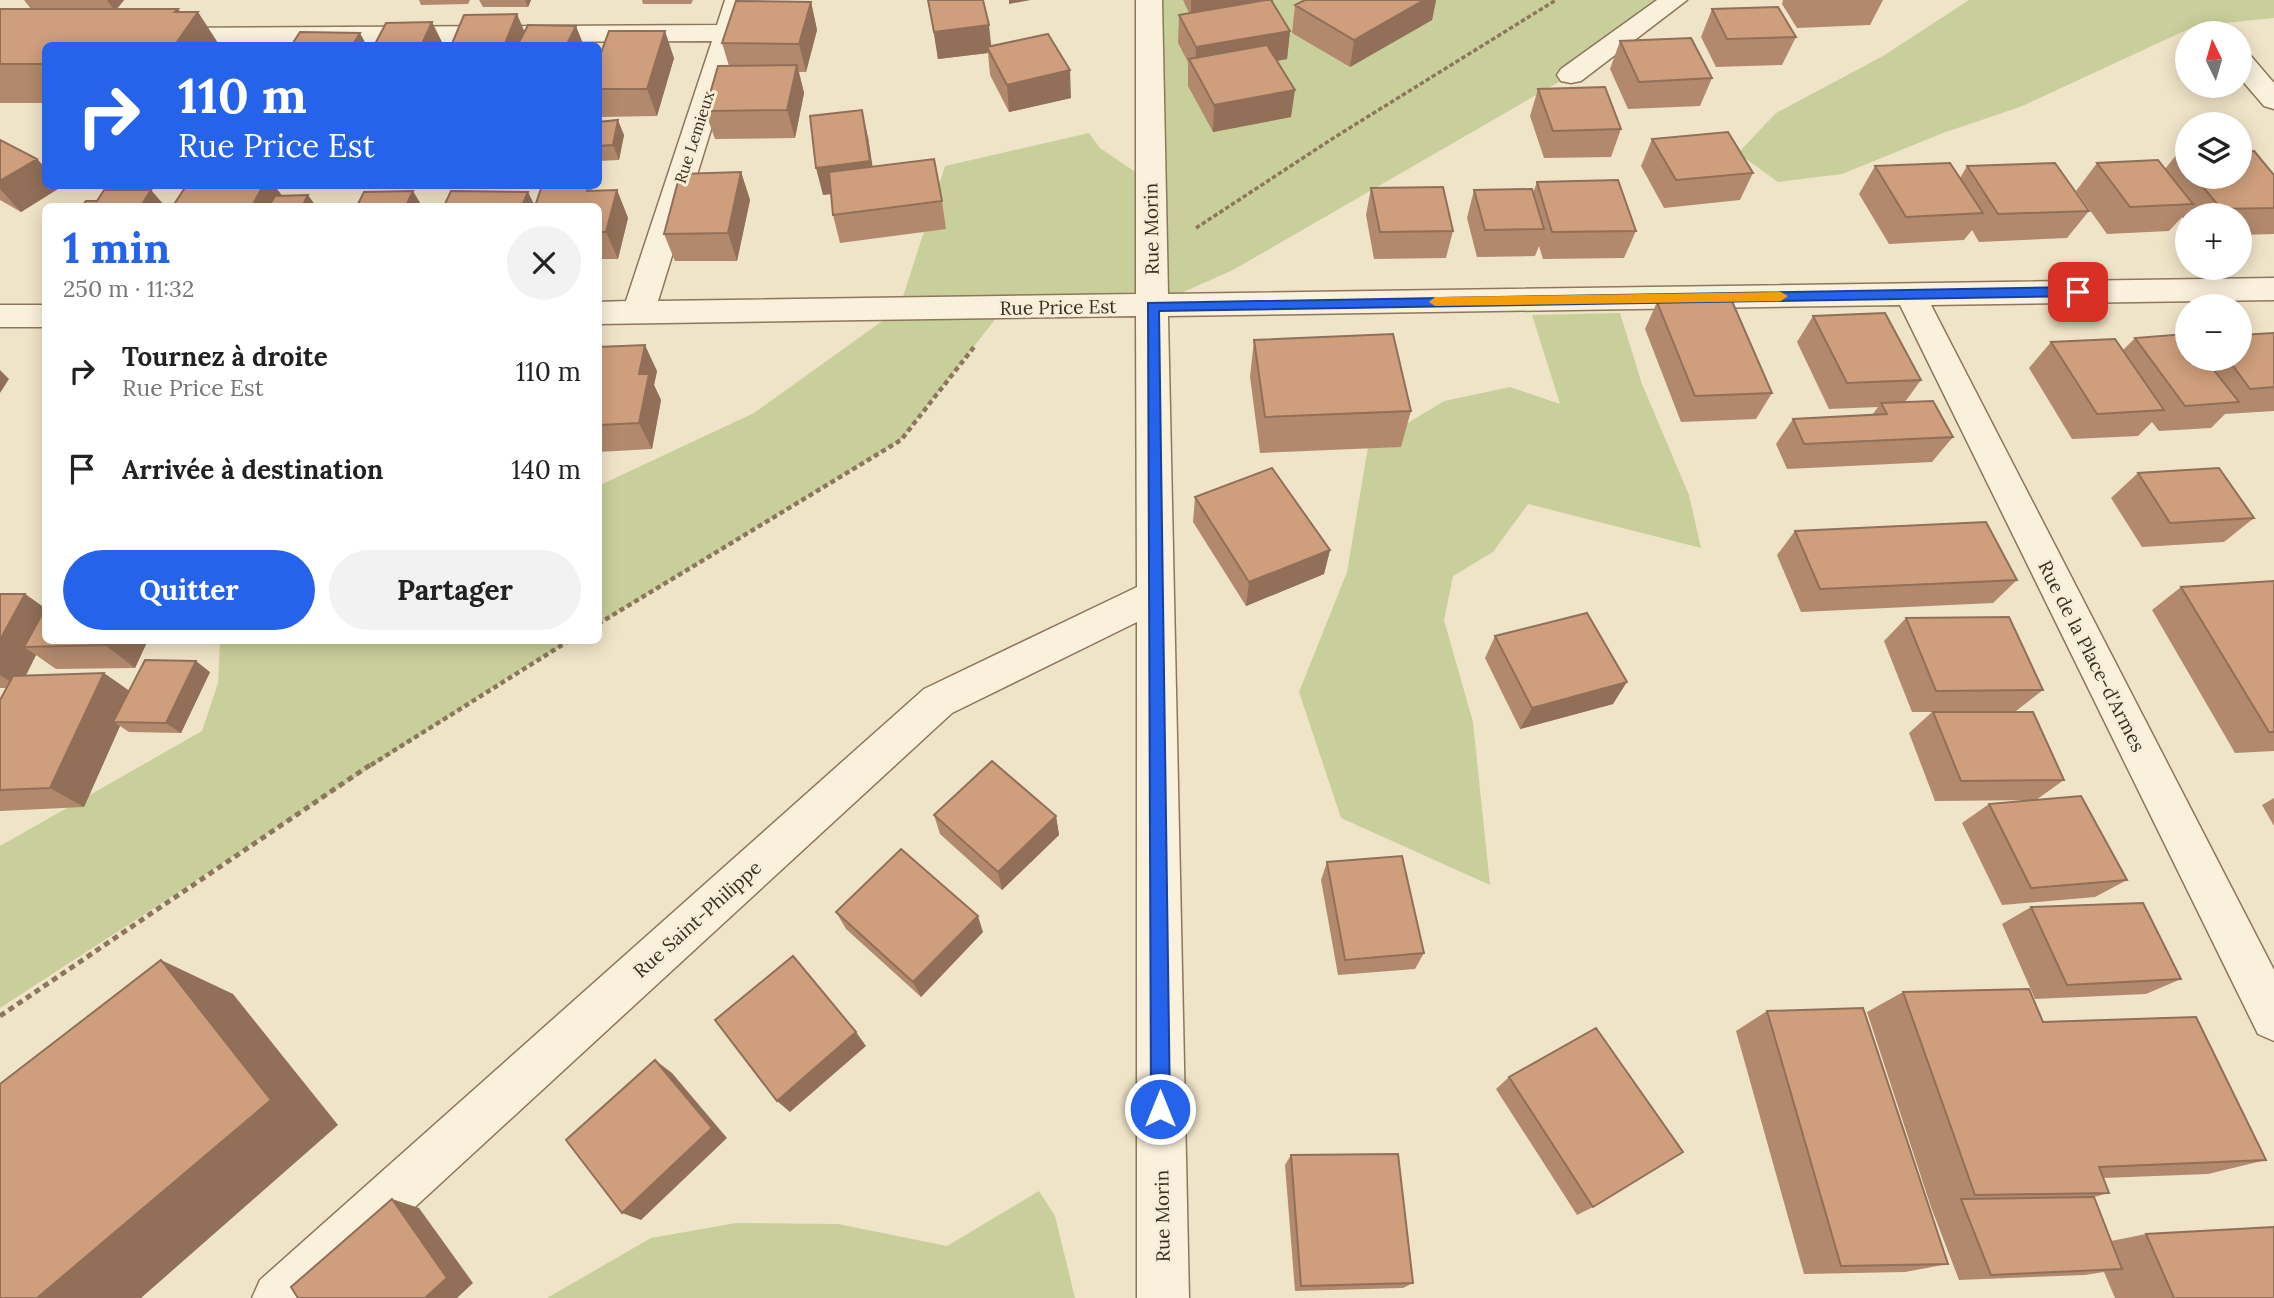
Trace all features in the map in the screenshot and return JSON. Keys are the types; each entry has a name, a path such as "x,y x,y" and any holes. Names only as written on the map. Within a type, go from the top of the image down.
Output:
{"street":[{"name":"Rue Lemieux","path":"638,313 738,0"},
{"name":"Rue Morin","path":"1149,0 1163,1298"},
{"path":"1571,75 1674,0"},
{"path":"140,37 727,33"},
{"path":"2252,64 2274,100"},
{"name":"Rue Price Est","path":"602,313 2274,289"},
{"name":"Rue de la Place-d'Armes","path":"1910,294 2274,1018"},
{"path":"0,316 42,316"},
{"name":"Rue Saint-Philippe","path":"278,1298 938,701 1155,596"}],"path":[{"path":"1152,258 1335,137 1556,0"},
{"path":"602,622 901,440 1005,307"},
{"path":"0,1016 290,820 563,644"}],"green space":[{"path":"1163,0 1674,0 1571,75 1233,270 1152,306 1004,308 901,440 602,622 602,484 754,413 899,309 945,166 1089,133 1100,148 1150,182"},
{"path":"1969,0 2274,0 2274,18 2244,21 2175,21 2175,35 2020,107 1943,133 1842,174 1778,182 1738,153 1776,113 1883,56"},
{"path":"1620,313 1642,384 1689,495 1701,548 1528,504 1493,552 1453,576 1444,620 1473,722 1490,885 1341,818 1299,692 1347,572 1368,447 1444,401 1510,387 1560,404 1532,315"},
{"path":"220,644 565,644 519,671 0,1008 0,846 202,731 218,683"},
{"path":"1039,1191 1055,1216 1075,1298 547,1298 651,1238 736,1223 838,1224 947,1246"}],"building":[{"path":"928,0 983,0 989,25 934,32"},
{"path":"1271,0 1290,31 1196,47 1179,15"},
{"path":"1305,0 1424,0 1354,40 1295,5"},
{"path":"736,1 811,2 799,44 722,43"},
{"path":"1778,7 1796,37 1727,39 1712,9"},
{"path":"0,9 178,9 175,12 198,12 177,42 42,42 42,64 0,64"},
{"path":"517,14 506,42 453,42 464,15"},
{"path":"432,22 423,42 376,42 386,23"},
{"path":"528,25 576,26 568,42 519,42"},
{"path":"609,31 665,31 647,89 602,89 602,50"},
{"path":"300,32 360,33 354,42 294,42"},
{"path":"1048,34 1070,70 1007,85 987,47"},
{"path":"1691,38 1712,78 1639,82 1620,41"},
{"path":"1267,45 1295,90 1214,105 1189,59"},
{"path":"797,65 787,110 705,111 718,66"},
{"path":"1605,87 1621,129 1553,131 1538,89"},
{"path":"862,110 870,161 816,168 810,116"},
{"path":"618,120 613,145 602,146 602,122"},
{"path":"1728,132 1753,173 1676,180 1652,139"},
{"path":"0,140 37,159 0,181"},
{"path":"2252,151 2274,175 2274,208 2252,208 2252,203 2216,203 2205,189 2252,189"},
{"path":"934,159 942,201 833,215 829,172"},
{"path":"2158,160 2175,181 2175,189 2181,189 2192,203 2130,207 2097,163"},
{"path":"1950,163 1983,213 1906,217 1875,166"},
{"path":"2055,163 2089,211 1998,214 1967,166"},
{"path":"741,172 728,233 664,234 680,174"},
{"path":"1618,180 1636,231 1552,232 1537,182"},
{"path":"1443,187 1453,231 1380,232 1371,188"},
{"path":"184,189 261,189 254,203 175,203"},
{"path":"541,189 617,190 606,232 602,232 602,203 536,203"},
{"path":"1532,189 1544,229 1485,230 1474,190"},
{"path":"104,190 151,190 143,203 84,203 97,201"},
{"path":"413,191 407,203 358,203 364,192"},
{"path":"451,191 528,192 523,203 445,203"},
{"path":"308,195 304,203 271,203 275,196"},
{"path":"1731,299 1772,393 1695,396 1657,302"},
{"path":"1885,313 1921,380 1847,383 1813,316"},
{"path":"2274,333 2274,387 2250,389 2237,371 2252,371 2252,334"},
{"path":"1393,334 1411,411 1265,417 1254,340"},
{"path":"2175,335 2175,371 2214,371 2239,402 2185,406 2135,338"},
{"path":"2115,339 2164,410 2097,414 2051,342"},
{"path":"645,345 639,374 649,374 639,423 602,425 602,347"},
{"path":"1933,401 1953,437 1804,444 1793,419 1887,414 1881,403"},
{"path":"1272,468 1330,550 1249,582 1195,497"},
{"path":"2219,468 2254,518 2170,523 2138,473"},
{"path":"1986,522 2017,580 1820,589 1795,531"},
{"path":"2274,581 2274,732 2269,732 2181,587"},
{"path":"0,594 25,594 0,640"},
{"path":"1587,613 1627,682 1532,708 1495,636"},
{"path":"42,614 42,644 106,644 105,645 24,647"},
{"path":"2009,617 2043,690 1936,691 1906,618"},
{"path":"145,660 196,661 166,723 113,722"},
{"path":"104,673 50,788 0,790 0,700 13,676"},
{"path":"1933,712 2033,712 2064,780 1961,781"},
{"path":"992,761 1056,816 998,872 934,815"},
{"path":"2081,796 2127,880 2031,888 1989,804"},
{"path":"901,849 978,916 913,982 836,912"},
{"path":"1402,856 1424,953 1345,960 1327,862"},
{"path":"2143,903 2181,979 2067,985 2031,907"},
{"path":"793,956 856,1032 777,1101 715,1020"},
{"path":"161,960 271,1100 37,1298 0,1298 0,1084"},
{"path":"2029,989 2043,1022 2196,1017 2266,1160 2099,1167 2109,1193 1975,1195 1903,992"},
{"path":"1863,1008 1948,1264 1841,1266 1767,1011"},
{"path":"1596,1028 1683,1152 1593,1207 1509,1077"},
{"path":"655,1060 712,1128 622,1213 566,1140"},
{"path":"1398,1154 1413,1283 1301,1286 1291,1155"},
{"path":"2094,1197 2122,1269 1991,1275 1961,1199"},
{"path":"392,1199 447,1278 425,1298 298,1298 291,1287"},
{"path":"2274,1227 2274,1298 2174,1298 2146,1234"}],"slow traffic":[{"path":"1435,302 1781,296"}],"route":[{"path":"1160,1109 1152,306 2078,292"}]}
